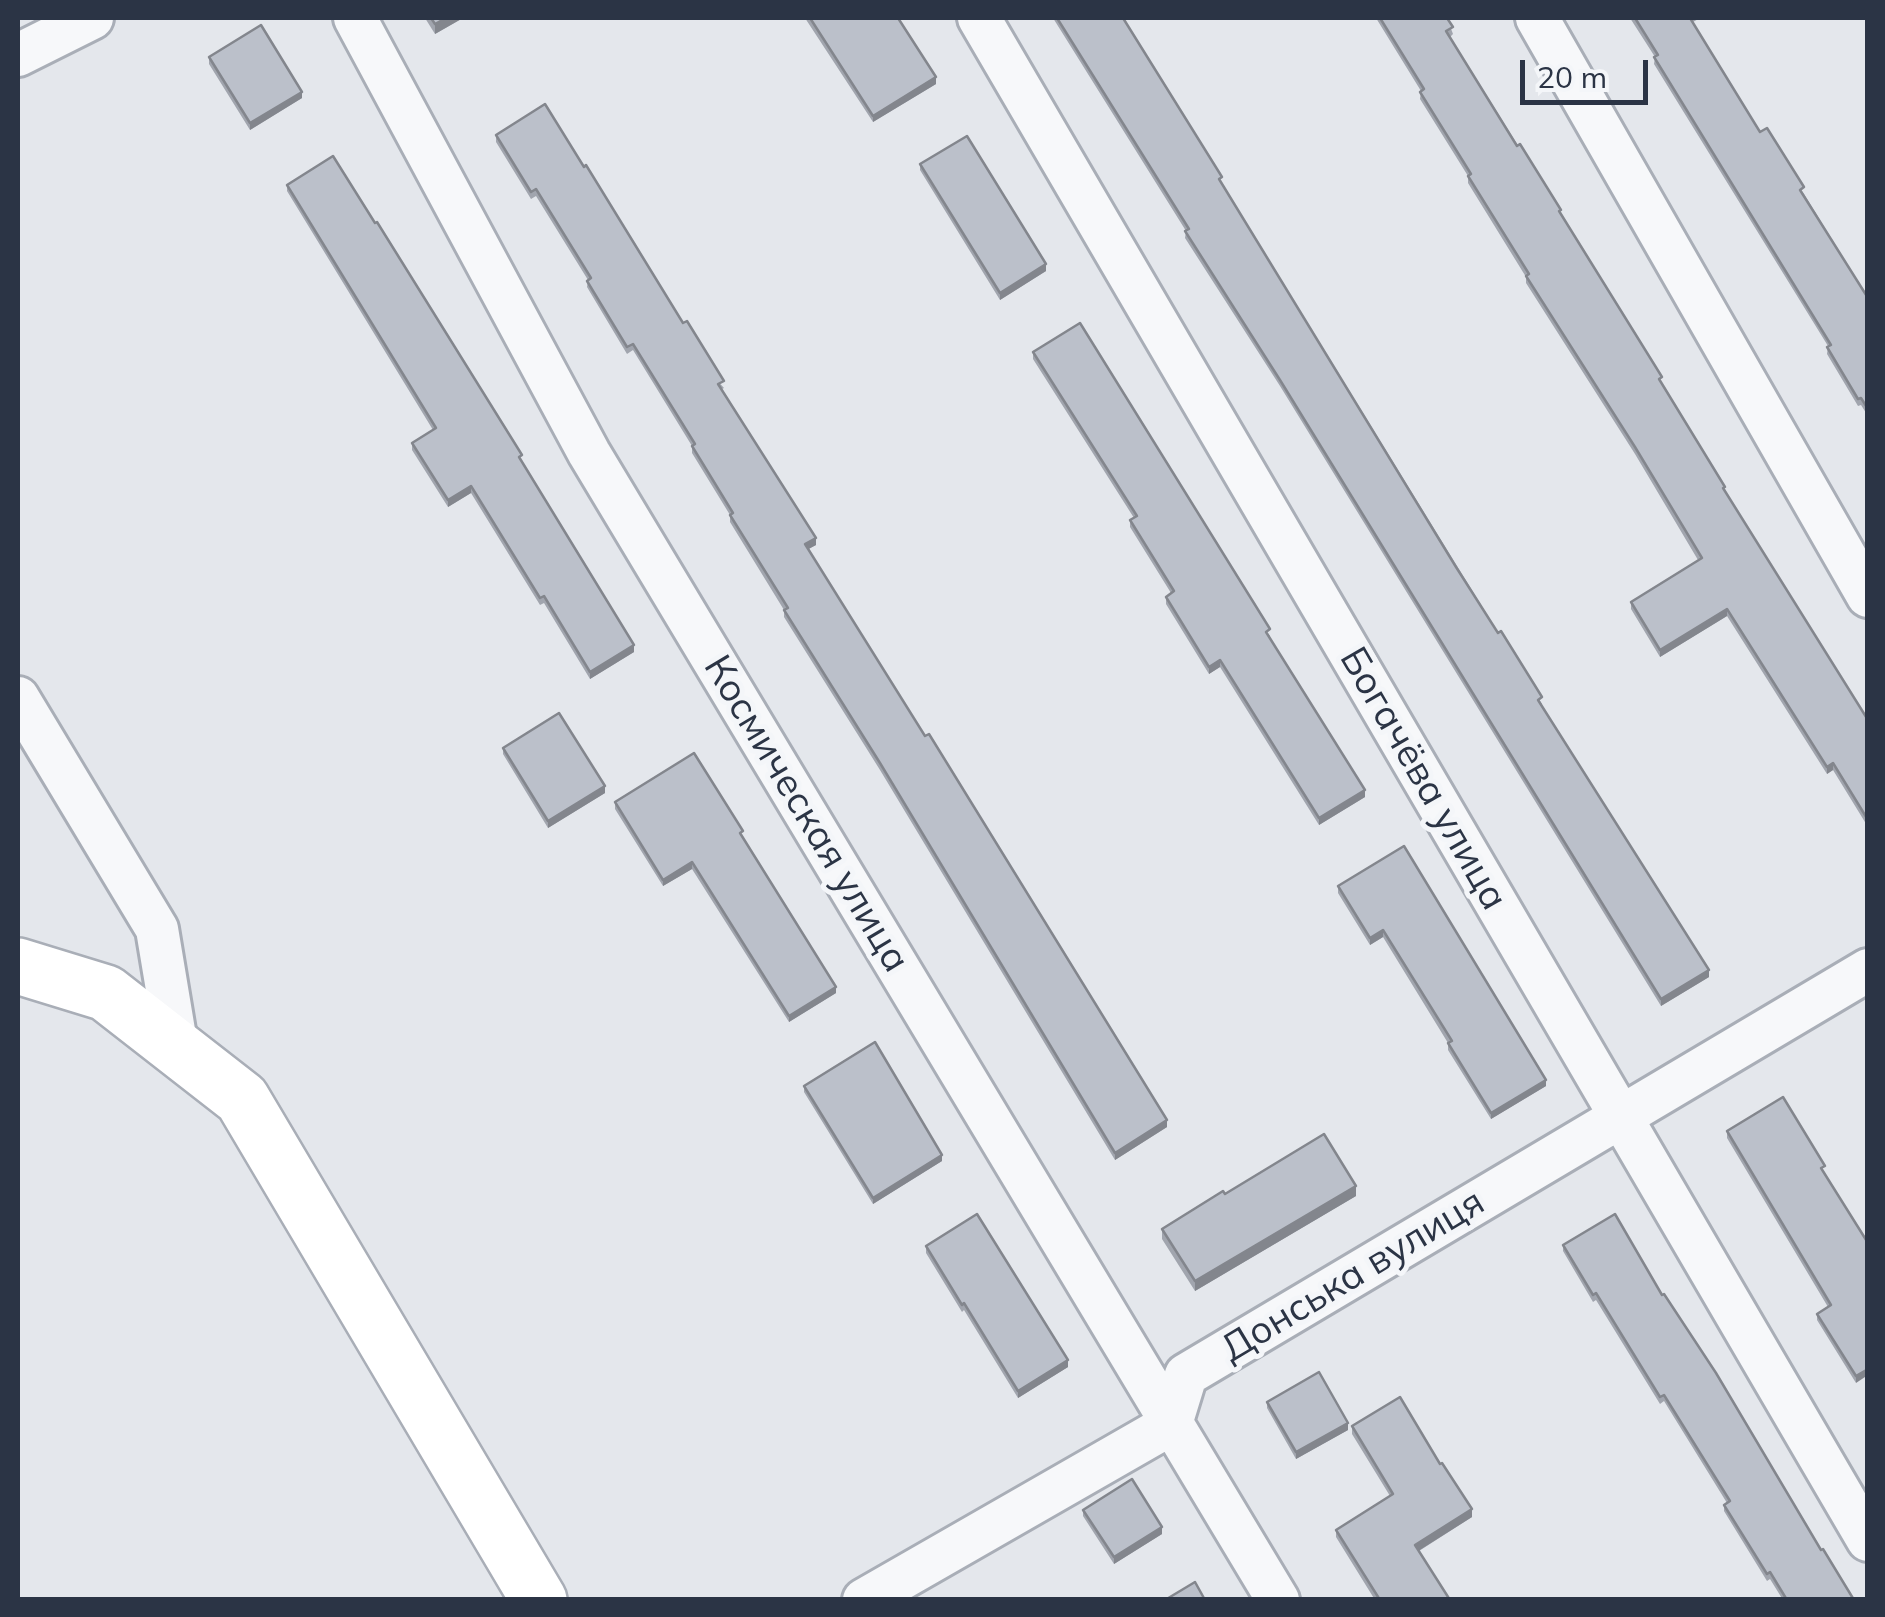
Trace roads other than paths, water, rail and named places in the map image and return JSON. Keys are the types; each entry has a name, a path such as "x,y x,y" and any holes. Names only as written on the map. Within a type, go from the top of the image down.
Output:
{"street":[{"path":"18,54 92,18"},
{"name":"Космическая улица","path":"355,18 589,453 1278,1600"},
{"name":"Богачёва улица","path":"978,18 1868,1540"},
{"path":"1538,18 1868,596"},
{"path":"18,698 156,930 176,1048"},
{"path":"18,966 106,994 242,1098 539,1600"},
{"name":"Донська вулиця","path":"1171,1424 1186,1375 1868,970"},
{"path":"864,1600 1171,1424"}]}
